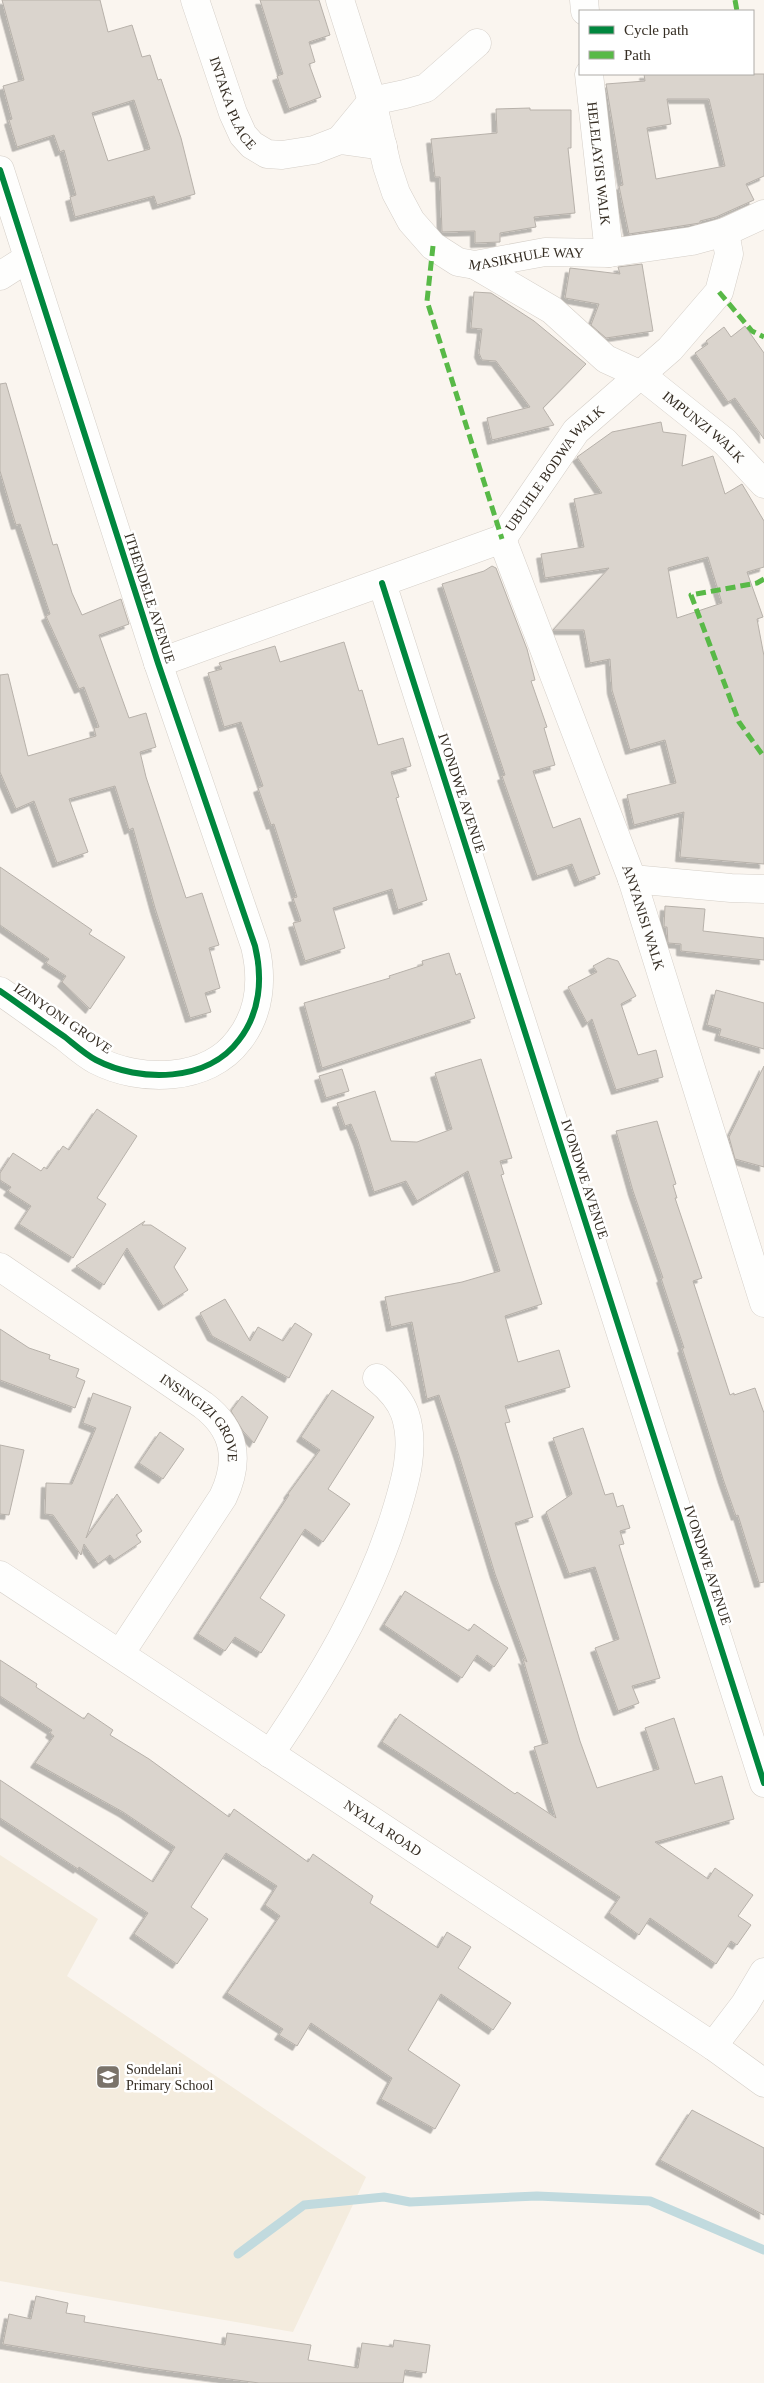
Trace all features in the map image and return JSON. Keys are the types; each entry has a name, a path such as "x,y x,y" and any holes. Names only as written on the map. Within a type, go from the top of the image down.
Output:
{"street":[{"name":"INTAKA PLACE","path":"195,0 233,112 243,134 252,145 267,154 282,155 314,150 340,140 383,146"},
{"name":"MASIKHULE WAY","path":"340,0 372,101 396,193 411,222 432,246 458,262 475,265 545,252 610,253 692,241 725,232 764,214"},
{"path":"372,101 426,88 478,43"},
{"name":"HELELAYISI WALK","path":"589,75 610,253"},
{"name":"INTAKA PLACE","path":"340,140 372,101"},
{"name":"ITHENDELE AVENUE","path":"0,170 158,663 259,962 258,1001 245,1032"},
{"name":"UBUHLE BODWA WALK","path":"158,663 502,539 576,431 670,349 720,292 729,254 725,232"},
{"path":"0,276 28,258"},
{"name":"IMPUNZI WALK","path":"475,265 552,310 606,359 640,376 725,442 764,484"},
{"name":"ANYANISI WALK","path":"502,539 632,878 764,1303"},
{"name":"IVONDWE AVENUE","path":"382,583 764,1782"},
{"path":"632,878 731,888 764,889"},
{"name":"IZINYONI GROVE","path":"0,991 96,1060 143,1074 185,1073 210,1065 230,1052 245,1032"},
{"name":"INSINGIZI GROVE","path":"0,1267 203,1405 214,1414 229,1436 233,1449 234,1466 230,1482 223,1497 120,1654"},
{"path":"270,1754 307,1699 359,1608 382,1555 404,1486 409,1438 405,1414 394,1395 377,1378"},
{"name":"NYALA ROAD","path":"0,1575 712,2046 764,2083"},
{"path":"712,2046 745,2004 764,1972"}],"shaded area":[{"name":"Sondelani Primary School","path":"0,1855 98,1919 67,1976 366,2177 293,2332 0,2281"}],"building":[{"path":"2,0 100,0 108,32 132,25 142,57 150,55 158,80 161,79 181,138 195,194 157,205 154,196 75,217 70,197 76,195 64,150 60,152 54,135 17,147 9,120 12,119 3,86 24,80","holes":["134,100 150,149 108,161 92,113"]},
{"path":"260,0 319,0 330,35 309,42 315,62 309,64 321,97 289,109 277,76 283,74"},
{"path":"764,74 764,176 746,184 754,200 716,217 700,221 700,223 629,234 619,186 623,185 606,84 645,81 644,75","holes":["667,99 709,99 725,166 656,179 647,128 671,124"]},
{"path":"530,108 530,110 571,110 571,148 568,148 575,213 534,217 536,227 500,233 500,242 475,243 475,231 442,232 440,177 435,177 431,139 497,133 496,109"},
{"path":"642,264 653,331 606,338 591,325 599,304 565,298 570,268 620,274 618,267"},
{"path":"474,292 491,293 534,321 586,364 543,408 554,425 492,440 487,418 530,407 496,361 482,360 479,353 482,329 471,328"},
{"path":"745,326 764,353 764,439 735,398 728,402 695,353 708,344 706,341 724,327 731,337"},
{"path":"6,383 53,545 57,544 72,593 82,615 121,599 129,624 99,635 129,718 146,713 156,747 140,752 146,777 186,898 202,893 219,945 209,948 220,988 205,993 211,1012 190,1018 155,908 133,828 129,830 115,786 69,799 88,852 57,863 34,801 16,809 0,772 0,675 8,674 28,756 96,736 94,728 99,727 84,687 79,689 46,616 50,614 20,524 16,525 0,471 0,384"},
{"path":"661,422 663,432 686,435 682,466 713,456 725,494 742,484 764,521 764,567 747,572 763,617 757,619 764,656 764,864 680,857 684,812 634,825 627,795 676,783 665,740 630,750 612,690 610,659 590,663 584,630 553,630 609,568 545,578 541,554 584,547 574,499 602,493 577,457 612,432","holes":["708,557 722,603 677,618 668,568"]},
{"path":"492,566 496,568 527,649 535,680 531,681 547,727 544,728 555,765 533,771 553,828 580,818 600,874 579,882 572,864 537,876 502,776 505,775 442,584 484,571"},
{"path":"344,642 359,691 362,690 378,745 403,738 411,766 391,772 399,797 396,798 427,900 398,910 392,889 333,908 345,948 305,961 293,923 301,921 293,898 297,897 274,824 271,825 258,788 263,786 241,722 224,727 208,673 222,669 219,663 275,646 280,662"},
{"path":"0,867 92,930 89,934 125,957 90,1009 62,982 66,976 46,963 49,959 0,925"},
{"path":"665,906 705,909 703,931 764,938 764,960 681,951 681,944 668,943 667,927 664,927"},
{"path":"449,953 456,975 460,973 475,1018 322,1068 304,1003 390,978 389,976 423,965 422,961"},
{"path":"608,958 618,961 636,996 621,1004 638,1055 656,1050 663,1077 616,1090 592,1019 587,1023 568,987 597,972 593,966"},
{"path":"716,990 764,1003 764,1049 719,1036 721,1029 707,1025"},
{"path":"481,1059 512,1158 500,1161 504,1174 501,1175 542,1304 505,1316 518,1362 559,1350 570,1387 505,1406 510,1422 505,1423 533,1517 515,1523 580,1741 597,1788 659,1769 645,1728 674,1718 695,1784 722,1776 734,1819 655,1842 708,1879 715,1868 753,1895 738,1916 751,1925 737,1945 731,1941 716,1964 650,1918 639,1935 609,1913 620,1897 382,1742 400,1714 515,1794 517,1792 556,1818 534,1747 548,1743 523,1659 527,1662 495,1574 439,1395 427,1399 412,1322 391,1327 385,1297 462,1282 500,1271 468,1171 417,1201 406,1181 374,1192 351,1124 345,1126 337,1103 375,1091 391,1141 417,1142 452,1129 435,1073"},
{"path":"764,1066 764,1167 735,1159 729,1137"},
{"path":"342,1069 349,1091 326,1098 319,1076"},
{"path":"97,1109 137,1136 97,1198 106,1204 73,1258 19,1224 31,1206 8,1191 11,1187 0,1180 0,1173 13,1153 41,1171 44,1167 47,1169 63,1146 69,1150"},
{"path":"657,1121 676,1184 673,1185 677,1198 675,1198 702,1278 693,1281 730,1395 755,1388 764,1413 764,1582 759,1583 738,1515 736,1516 723,1479 661,1278 663,1278 633,1191 616,1131"},
{"path":"145,1221 142,1225 151,1225 186,1248 174,1267 188,1290 163,1306 127,1248 104,1285 76,1266"},
{"path":"225,1299 250,1341 258,1327 283,1341 295,1323 312,1334 289,1378 212,1336 200,1313"},
{"path":"0,1329 29,1348 50,1355 49,1359 79,1369 76,1377 85,1381 75,1408 0,1380"},
{"path":"332,1390 374,1417 328,1489 350,1504 323,1542 305,1529 260,1598 285,1615 261,1653 235,1637 225,1651 198,1634 288,1494 320,1450 301,1437"},
{"path":"93,1393 131,1407 86,1538 117,1494 142,1531 136,1535 141,1542 114,1560 110,1555 98,1564 84,1544 81,1555 53,1515 45,1514 46,1483 72,1484 96,1428 83,1423"},
{"path":"242,1396 268,1417 254,1443 243,1431 231,1411"},
{"path":"583,1428 605,1495 613,1493 617,1507 623,1505 630,1528 620,1531 624,1544 619,1545 660,1678 632,1686 639,1703 618,1711 595,1648 619,1639 595,1567 569,1574 546,1512 572,1494 553,1438"},
{"path":"160,1432 184,1449 163,1479 139,1463"},
{"path":"0,1445 24,1450 9,1515 0,1514"},
{"path":"405,1591 469,1631 474,1624 508,1648 494,1667 477,1655 462,1678 384,1625"},
{"path":"0,1660 37,1684 36,1687 84,1719 88,1713 113,1730 110,1735 149,1759 229,1817 234,1809 308,1862 313,1854 373,1896 370,1903 438,1948 447,1932 471,1947 458,1968 511,2003 493,2030 441,1994 408,2050 460,2085 435,2129 381,2099 392,2078 311,2023 297,2046 279,2035 283,2029 227,1993 280,1916 265,1905 277,1886 226,1853 191,1907 208,1919 177,1964 134,1934 148,1913 0,1818 0,1780 153,1882 175,1847 123,1812 35,1763 54,1736 50,1733 52,1730 0,1696"},
{"path":"692,2110 764,2148 764,2215 660,2160"},
{"path":"36,2296 68,2303 66,2313 85,2316 84,2322 225,2345 227,2333 311,2345 308,2360 358,2368 362,2343 393,2347 394,2340 430,2345 426,2373 405,2370 403,2383 259,2383 147,2368 3,2344 9,2314 31,2319"}],"waterway":[{"path":"238,2254 304,2205 384,2197 410,2202 537,2196 650,2201 764,2250"}],"marked path":[{"path":"735,0 737,10"},
{"path":"433,246 427,301 502,539"},
{"path":"719,292 752,331 764,337"},
{"path":"764,579 757,583 691,595 739,722 764,757"}],"cycle path":[{"path":"0,170 158,663 255,946 259,971 258,995 255,1007 246,1030 239,1040 226,1054 210,1064 192,1071 172,1074 152,1075 133,1072 96,1060 0,991"},
{"path":"382,583 764,1783"}],"place":[{"name":"Sondelani Primary School","path":"108,2077"}]}
